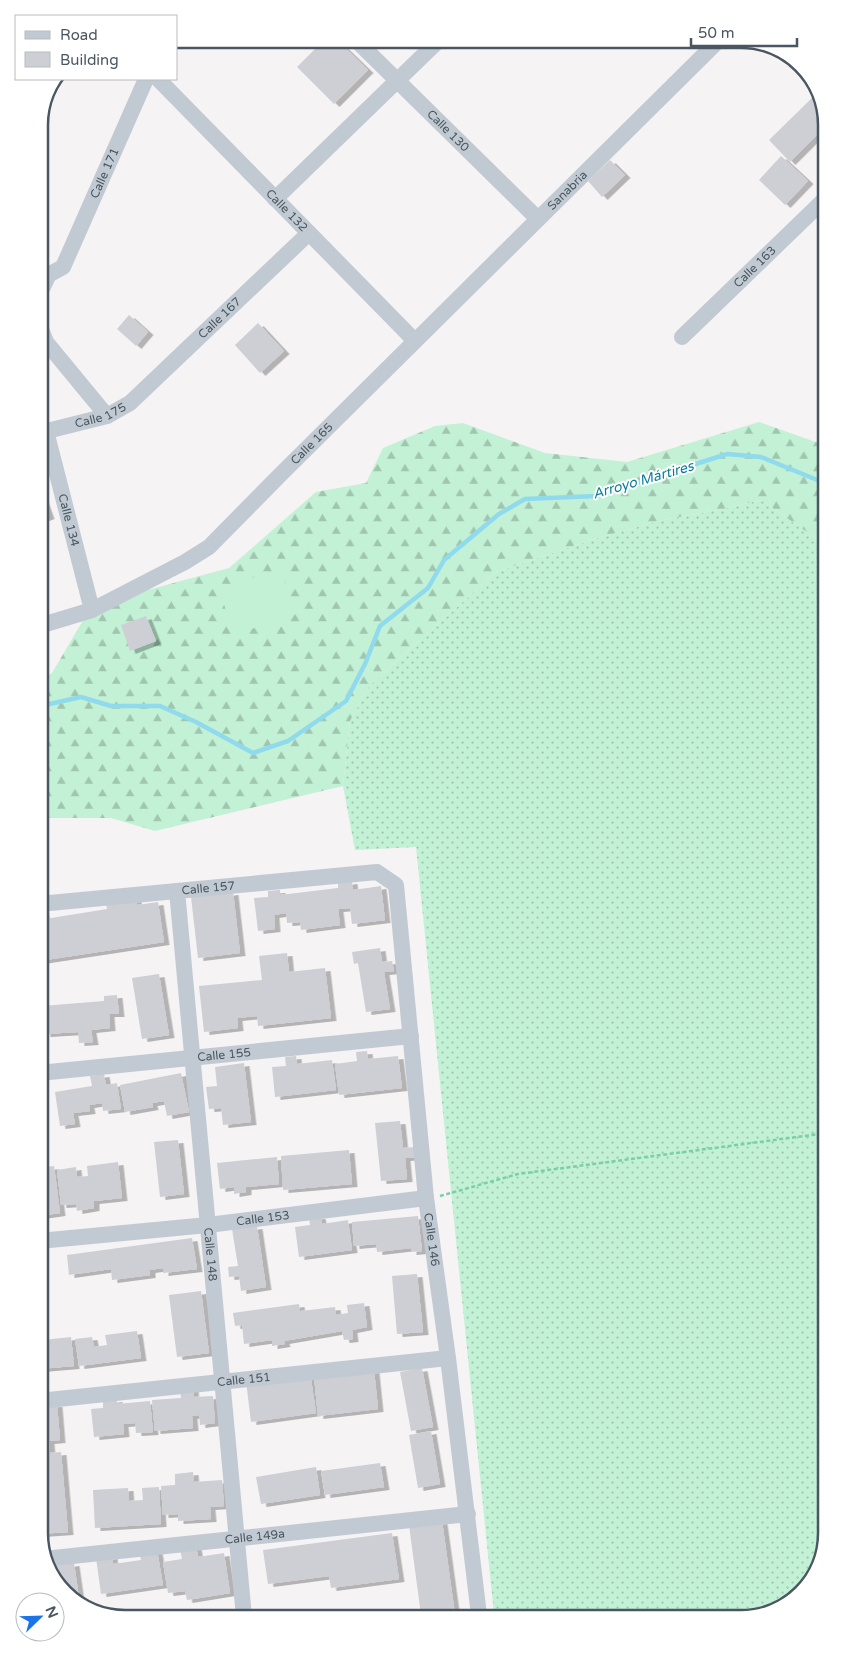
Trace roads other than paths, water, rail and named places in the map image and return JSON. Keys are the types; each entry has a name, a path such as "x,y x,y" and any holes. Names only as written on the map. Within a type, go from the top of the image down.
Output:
{"street":[{"name":"Calle 130","path":"364,48 538,219"},
{"path":"276,199 431,48"},
{"name":"Sanabria","path":"415,341 711,48"},
{"name":"Calle 171","path":"50,274 146,80"},
{"name":"Calle 132","path":"159,80 415,341"},
{"name":"Calle 163","path":"682,337 818,206"},
{"name":"Calle 167","path":"130,403 308,233"},
{"name":"Calle 165","path":"48,623 92,610 185,562 209,547 415,341"},
{"path":"48,344 107,416"},
{"name":"Calle 175","path":"48,431 107,416 130,403"},
{"name":"Calle 134","path":"48,450 92,610"},
{"name":"Calle 157","path":"48,903 378,872"},
{"name":"Calle 146","path":"378,872 396,885 426,1198 468,1514 478,1610"},
{"name":"Calle 148","path":"177,891 243,1609"},
{"name":"Calle 155","path":"48,1072 411,1036"},
{"name":"Calle 153","path":"48,1240 208,1225 426,1198"},
{"name":"Calle 151","path":"48,1400 448,1358"},
{"name":"Calle 149a","path":"52,1558 468,1514"}],"waterway":[{"name":"Arroyo Mártires","path":"48,704 81,697 111,706 160,706 196,722 253,753 288,741 346,701 365,664 380,626 428,588 444,560 499,514 525,499 596,496 727,454 761,457 818,480"}]}
